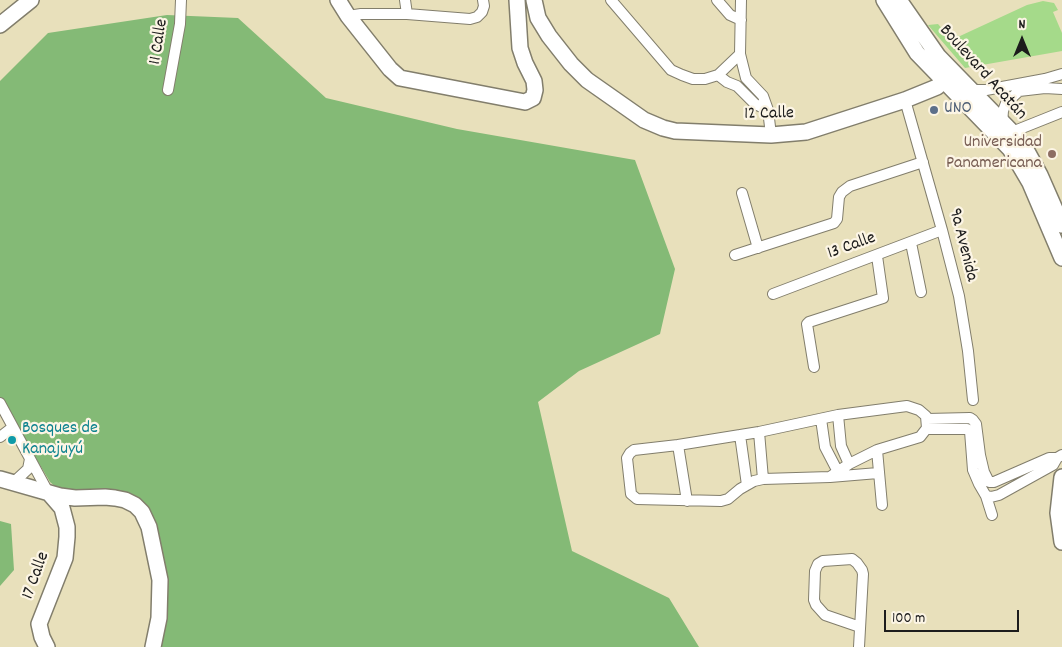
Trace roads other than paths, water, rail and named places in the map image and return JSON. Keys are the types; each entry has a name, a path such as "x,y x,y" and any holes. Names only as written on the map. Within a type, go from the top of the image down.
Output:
{"street":[{"path":"0,25 31,0"},
{"name":"11 Calle","path":"168,90 180,24 181,0"},
{"path":"338,0 348,16 390,70 400,78 525,102 532,99 535,94 535,84 520,48 517,0"},
{"path":"405,0 407,14"},
{"path":"348,16 361,14 407,14 470,19 477,17 482,12 484,6 482,0"},
{"name":"12 Calle","path":"534,0 538,18 549,36 571,64 587,80 639,117 663,128 675,131 771,135 806,132 934,89 948,77"},
{"path":"611,0 671,70 682,76 693,79 705,79 718,75 740,54"},
{"path":"717,0 730,14 741,20"},
{"path":"741,0 740,54 746,78 763,96 768,110 771,135"},
{"name":"Boulevard Acatán","path":"884,0 917,53 948,77 970,90 1007,128 1035,164 1062,225"},
{"name":"Boulevard Acatán","path":"899,0 948,77 1010,149 1030,184 1062,258"},
{"path":"1045,84 1062,68"},
{"path":"1062,74 1045,84 1014,94 1006,103 1003,111 1007,128 1062,112"},
{"path":"718,75 727,82 738,86 755,104 768,110"},
{"path":"738,86 746,78"},
{"path":"1045,84 1062,90"},
{"path":"970,90 1062,84"},
{"name":"9a Avenida","path":"905,100 924,162 959,296 968,351 973,400"},
{"path":"735,255 834,223 837,219 839,197 850,186 924,162"},
{"path":"742,193 758,248"},
{"name":"13 Calle","path":"773,294 942,230"},
{"path":"911,243 921,292"},
{"path":"814,367 807,324 884,298 877,256"},
{"path":"0,403 48,492"},
{"path":"878,473 834,474 756,480 725,500 637,500 630,494 627,458 634,450 759,432 838,415 907,406 919,410 927,424"},
{"path":"838,415 840,446 848,464"},
{"path":"927,424 970,418 976,424 982,476 992,516"},
{"path":"821,419 825,447 834,474"},
{"path":"927,424 970,431 971,456 982,476 989,482 994,482 1049,458 1059,457"},
{"path":"834,474 848,464 878,450 920,437 927,424"},
{"path":"0,437 13,427"},
{"path":"759,432 764,479"},
{"path":"740,435 748,485"},
{"path":"678,445 687,501"},
{"path":"878,450 878,473 882,505"},
{"path":"986,496 999,495 1053,464 1059,457"},
{"path":"7,480 28,469 30,459"},
{"path":"1062,477 1058,513 1062,542"},
{"path":"7,480 75,498 105,496 122,499 135,506 146,519 155,551 160,580 159,618 153,647"},
{"name":"17 Calle","path":"47,647 39,624 65,558 67,531 61,506 48,492"},
{"path":"64,516 69,504 75,498"},
{"path":"859,647 863,574 860,566 852,559 823,561 818,564 815,571 814,600 816,605 825,615 860,628"}],"place":[{"name":"UNO","path":"934,110"},
{"name":"Universidad Panamericana","path":"1052,154"},
{"name":"Bosques de Kanajuyú","path":"12,440"}]}
